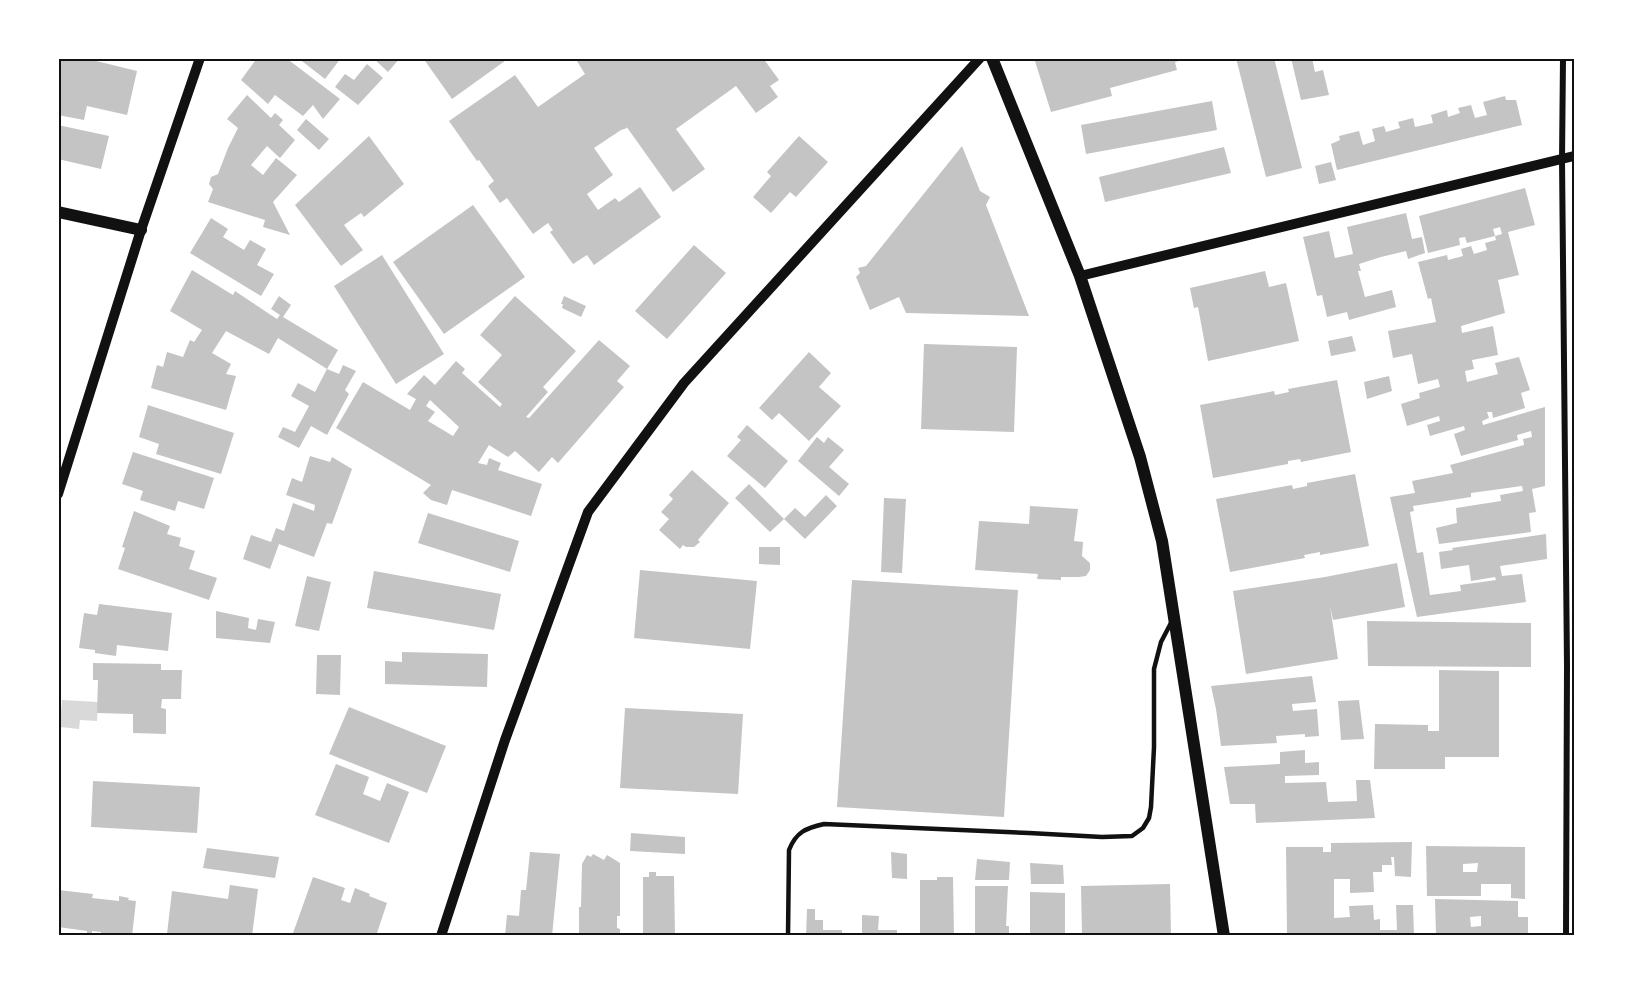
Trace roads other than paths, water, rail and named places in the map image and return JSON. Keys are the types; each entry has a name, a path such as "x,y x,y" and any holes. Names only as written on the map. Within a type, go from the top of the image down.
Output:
{"main road":[{"path":"992,58 1080,276 1140,457 1162,541 1224,936"},
{"path":"58,212 141,230"}],"street":[{"path":"58,494 141,230 200,58"},
{"path":"441,936 506,740 588,512 684,383 980,58"},
{"path":"1563,58 1567,665 1566,936"},
{"path":"1080,276 1575,156"},
{"path":"1567,665 1575,664"}],"lane":[{"path":"788,936 789,850 798,834 810,827 824,824 1102,837 1132,836 1143,828 1149,818 1151,807 1154,669 1161,642 1174,616"}]}
